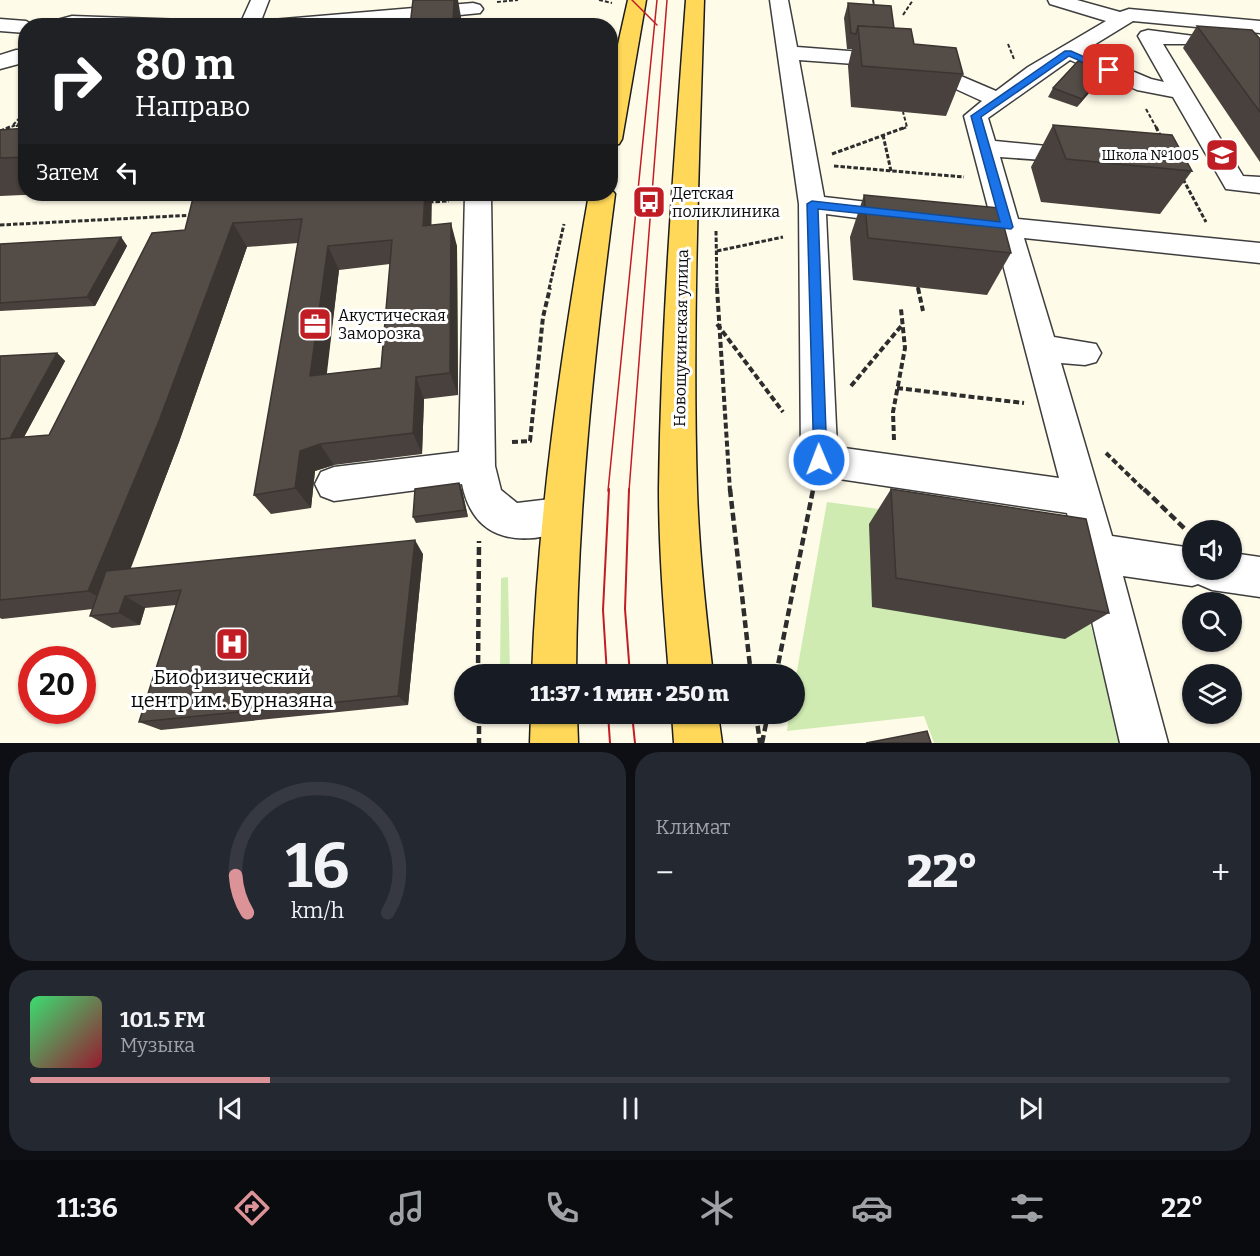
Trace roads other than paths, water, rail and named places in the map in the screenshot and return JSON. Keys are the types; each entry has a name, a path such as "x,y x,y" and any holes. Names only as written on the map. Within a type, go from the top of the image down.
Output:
{"main road":[{"path":"618,98 637,0"},
{"name":"Новощукинская улица","path":"690,664 682,593 678,490 684,202 695,0"},
{"path":"554,664 559,516 582,327 601,201"},
{"path":"554,724 554,743"},
{"path":"696,724 698,743"}],"lane":[{"path":"252,18 260,0"},
{"path":"779,0 813,218 819,460 1083,498"},
{"path":"1057,0 1121,19"},
{"path":"74,18 97,5"},
{"path":"417,18 473,11"},
{"path":"1144,743 1083,498 976,116 996,99 1129,15 1260,27"},
{"path":"0,25 18,26"},
{"path":"1260,45 1148,36 1234,183 1260,185"},
{"path":"1068,52 1145,85 1181,92"},
{"path":"789,53 914,62 996,99"},
{"path":"985,148 1057,154"},
{"path":"477,201 490,454 484,498 510,522 559,516"},
{"path":"813,218 927,218"},
{"path":"961,221 1260,253"},
{"path":"1042,348 1085,353"},
{"path":"334,484 490,454"},
{"path":"1096,553 1182,566"},
{"path":"1242,574 1260,577"}],"tram line":[{"path":"632,0 655,23"},
{"path":"655,23 657,0"},
{"path":"629,491 667,0"},
{"path":"608,491 655,23"},
{"path":"606,664 603,610 609,489"},
{"path":"629,489 625,609 629,664"},
{"path":"609,724 610,743"},
{"path":"633,724 635,743"}],"place":[{"name":"Школа №1005","path":"1222,155"},
{"name":"Детская поликлиника","path":"649,202"},
{"name":"Акустическая Заморозка","path":"315,324"},
{"name":"Биофизический центр им. Бурназяна","path":"232,644"}]}
